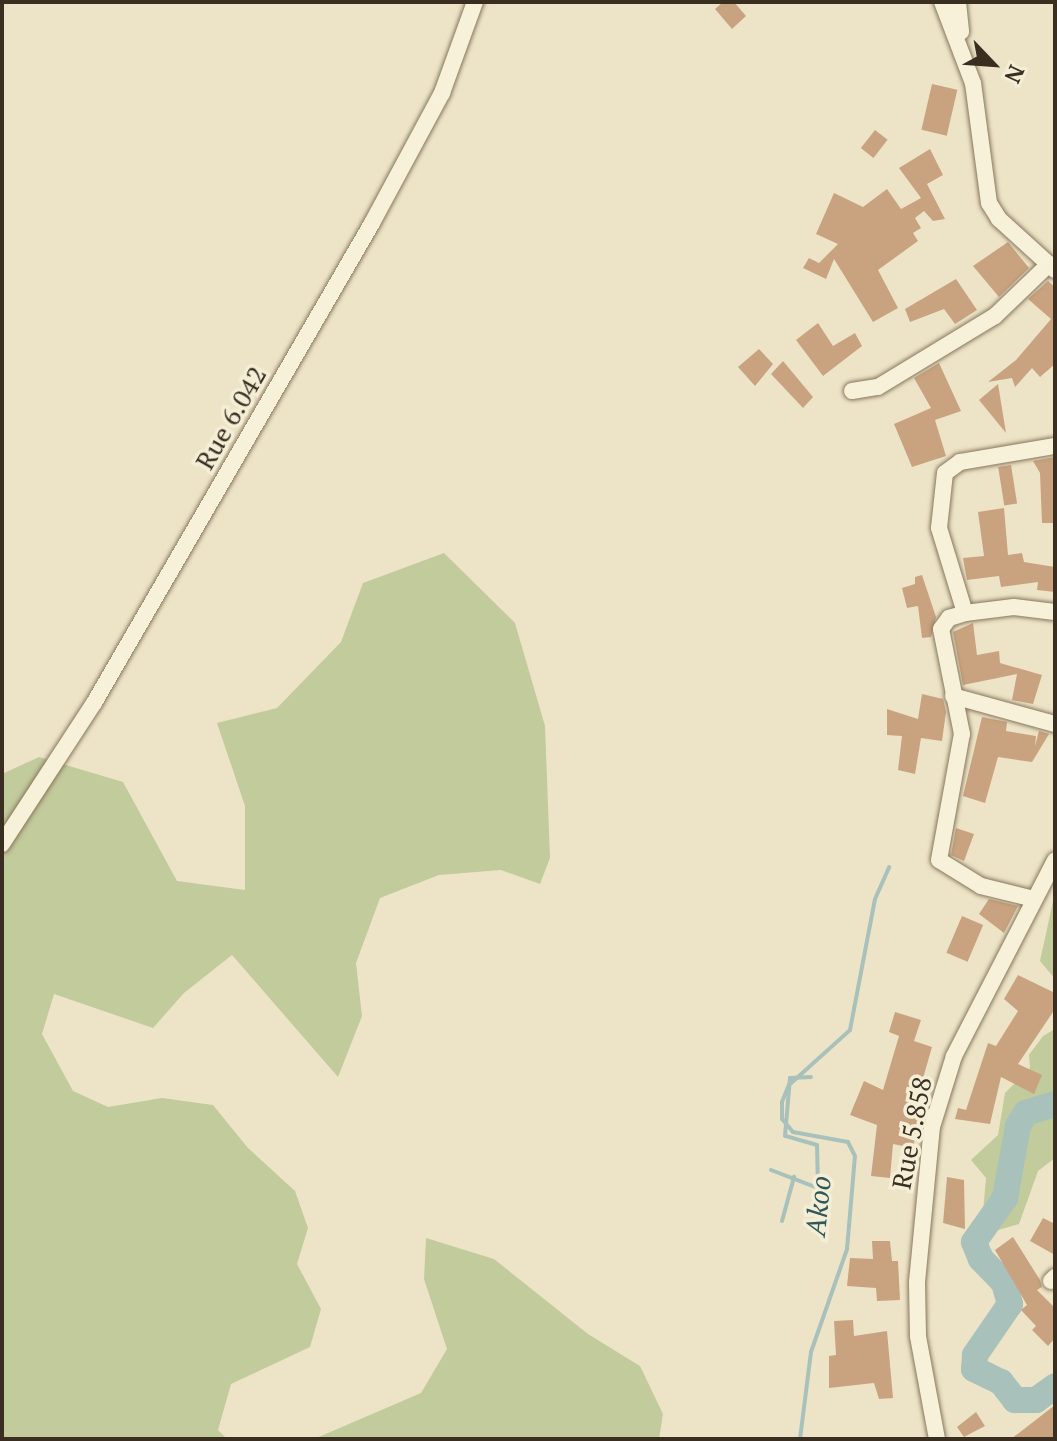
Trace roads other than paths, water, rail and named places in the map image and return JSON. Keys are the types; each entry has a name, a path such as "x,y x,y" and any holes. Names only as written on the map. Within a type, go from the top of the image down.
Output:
{"street":[{"name":"Rue 6.042","path":"2,844 94,703 372,223 442,93 475,2"},
{"path":"852,391 878,387 995,316 1052,267 999,219 989,203 978,106 963,50 942,2"},
{"path":"958,2 963,50"},
{"path":"965,613 939,528 945,473 960,462 1055,446"},
{"path":"1034,899 981,886 950,871 939,860 962,742 941,629 949,618 965,613 1014,607 1055,612"},
{"path":"953,696 1055,724"},
{"name":"Rue 5.858","path":"937,1439 918,1336 917,1282 932,1127 954,1056 1055,860"}],"waterway":[{"name":"Akoo","path":"800,1439 811,1352 847,1249 855,1156 848,1142 793,1132 782,1119 782,1102 789,1085 850,1030 875,899 889,867"},
{"path":"771,1170 818,1188 817,1145 785,1136 790,1078 811,1077"},
{"name":"Akoo","path":"1055,1104 1026,1113 1018,1126 1005,1198 974,1242 981,1259 1004,1283 1010,1304 975,1355 974,1369 1001,1382 1015,1400 1036,1400 1055,1386"},
{"path":"782,1221 794,1177"}]}
